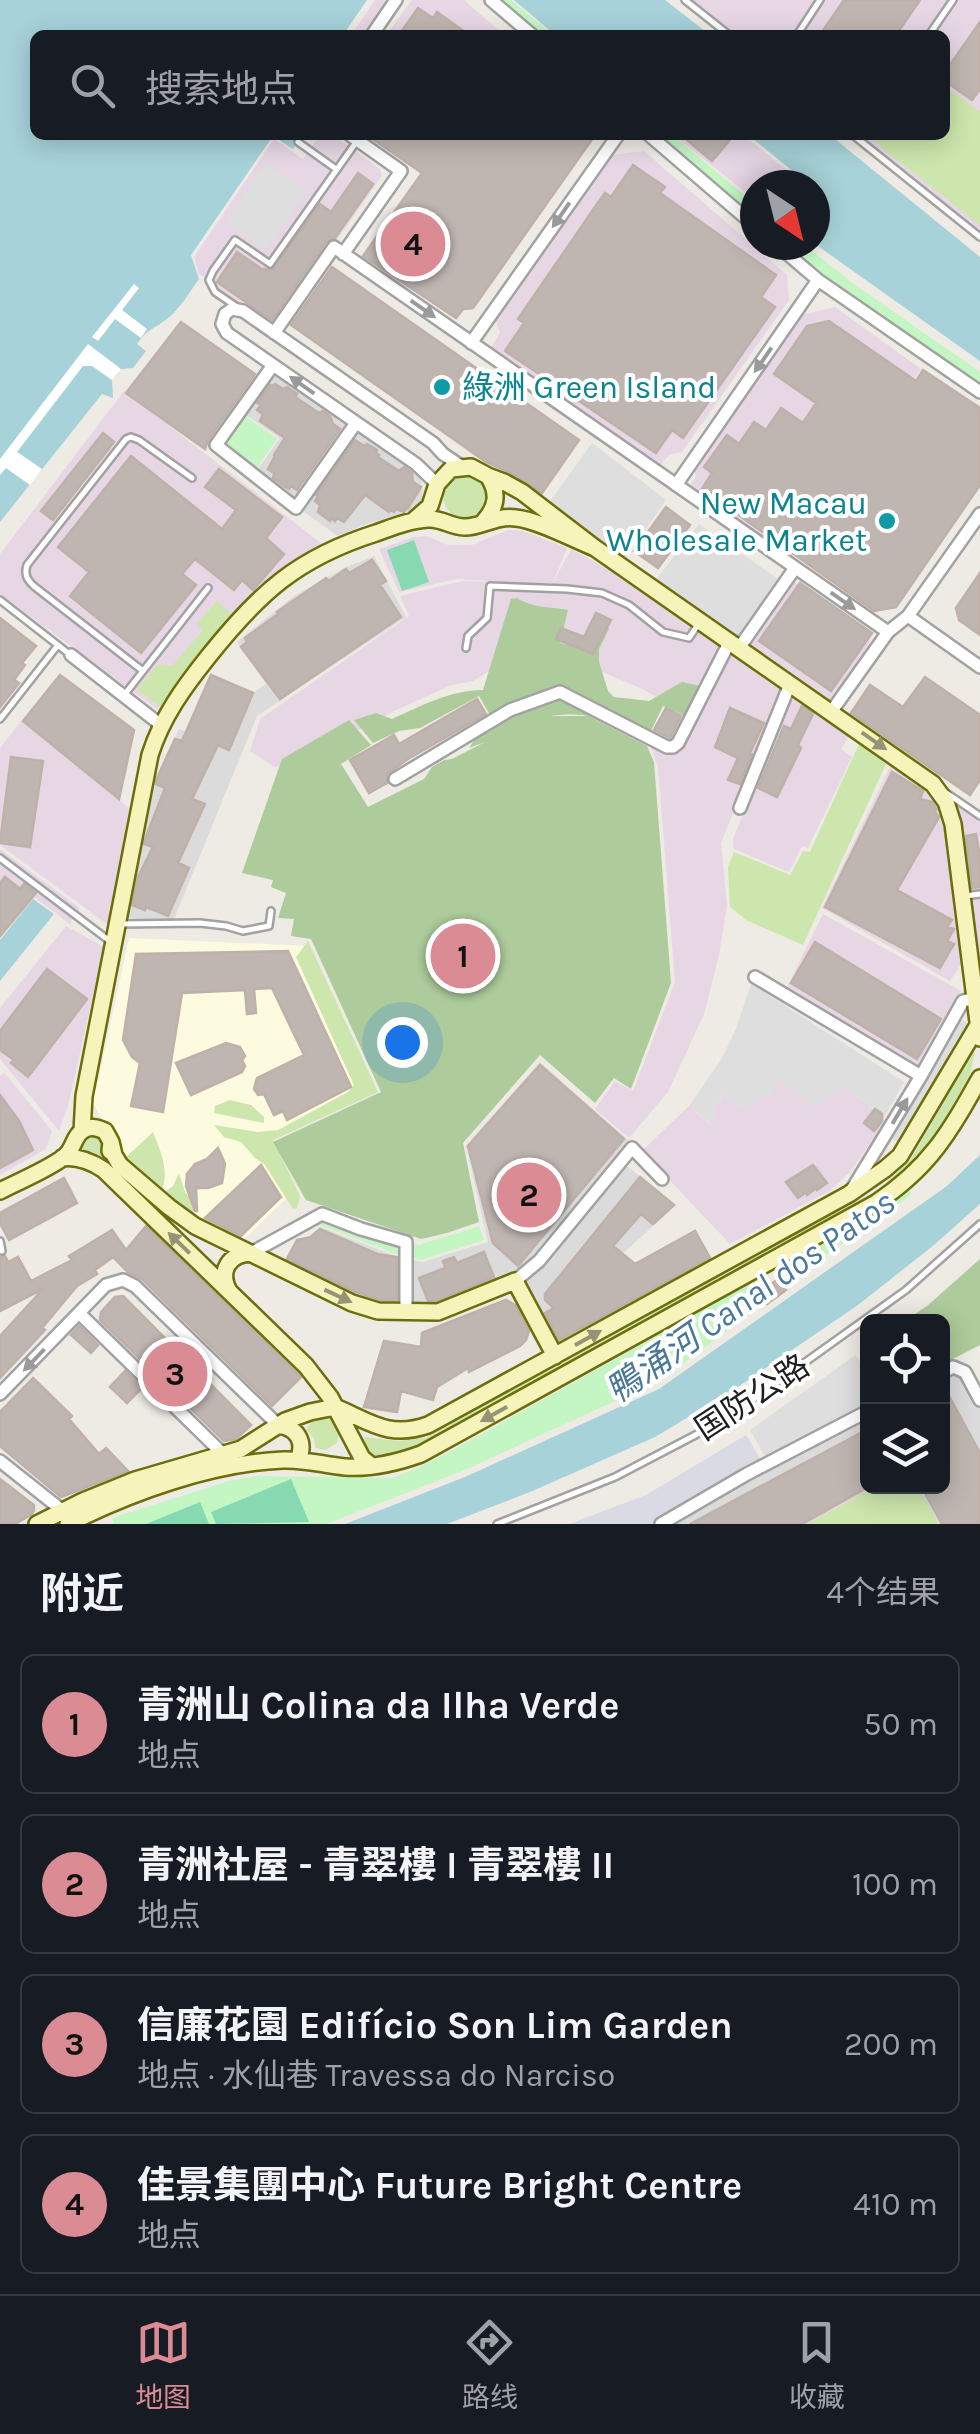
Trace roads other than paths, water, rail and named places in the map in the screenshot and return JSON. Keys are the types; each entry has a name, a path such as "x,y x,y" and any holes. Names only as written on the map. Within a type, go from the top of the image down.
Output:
{"main road":[{"path":"413,522 430,506 443,476 461,466 481,470 494,485 496,495 491,514 484,521"},
{"path":"282,1423 335,1406 372,1426 397,1431 422,1428 849,1194 900,1156 979,1029 952,824 946,802 933,784 594,548 522,492 488,476"},
{"path":"436,489 439,513 446,520"},
{"path":"372,1466 360,1454 335,1406 306,1366 104,1170 76,1152 84,1096 98,1055 113,944 146,769 160,725 248,604 315,554 425,519 446,520 465,527 499,518 522,519 594,548"},
{"path":"37,1524 193,1476 246,1464 298,1460 372,1466 395,1463 433,1448 876,1203 914,1174 947,1137 980,1078"},
{"path":"84,1096 91,1120 109,1136 120,1165 196,1226 352,1303 378,1311 438,1312 516,1281 555,1356"},
{"path":"0,1192 62,1158 72,1150 78,1136 93,1127 100,1128"},
{"path":"62,1158 89,1162 104,1159 111,1142"},
{"path":"229,1291 224,1276 229,1262 251,1253"},
{"path":"66,1517 135,1480 241,1448 282,1423 322,1385"},
{"path":"282,1423 299,1436 302,1450 298,1460"},
{"path":"360,1454 360,1437 372,1426"}],"street":[{"path":"375,30 396,0"},
{"path":"491,0 526,30"},
{"path":"343,254 401,172 357,140"},
{"path":"471,343 614,140"},
{"path":"655,140 740,213"},
{"path":"274,333 334,247 888,632"},
{"path":"795,260 980,392"},
{"path":"676,486 818,280"},
{"path":"436,489 416,464 226,332 222,324 226,314 235,309 243,311 461,466"},
{"path":"273,365 216,445 296,508 356,422"},
{"path":"831,712 888,632 908,616 980,514"},
{"path":"396,779 510,710 560,692 673,747 734,645 795,568"},
{"path":"908,616 980,667"},
{"path":"70,655 160,725"},
{"path":"740,808 790,684"},
{"path":"755,977 921,1076"},
{"path":"849,1194 964,1001 975,998"},
{"path":"516,1281 538,1261 632,1148 662,1178"},
{"path":"251,1253 322,1214 406,1242 406,1313"},
{"path":"0,1394 106,1285 119,1280 136,1286 282,1423"},
{"path":"79,1313 223,1454"},
{"path":"950,1369 965,1372 980,1400"},
{"path":"661,1524 860,1415"},
{"path":"0,1462 66,1517"}],"lane":[{"path":"685,0 723,30"},
{"path":"800,30 820,0"},
{"path":"931,30 952,0"},
{"path":"243,311 212,288 210,278 235,240 270,264 353,140"},
{"path":"859,140 980,236"},
{"path":"298,142 337,169"},
{"path":"222,296 227,304 226,314"},
{"path":"143,670 34,587 25,575 26,564 126,439 139,440 192,478"},
{"path":"466,648 468,636 487,618 490,586 602,593 629,606 664,632 689,638 701,621"},
{"path":"123,696 208,588"},
{"path":"0,600 70,655"},
{"path":"0,719 58,645"},
{"path":"933,784 980,816"},
{"path":"0,858 113,944"},
{"path":"962,896 980,894"},
{"path":"117,924 200,922 243,931 269,926 271,911"},
{"name":"国防公路","path":"496,1524 615,1477 726,1420 906,1290 980,1224"},
{"path":"0,1241 2,1251"}],"water":[{"path":"0,0 367,0 346,30 30,30 30,140 270,140 191,255 199,279 185,300 141,339 137,344 146,351 133,368 121,369 112,380 113,398 102,394 0,522"},
{"path":"514,0 665,0 704,30 549,30"},
{"path":"279,140 299,140 293,149"},
{"path":"754,140 836,140 980,257 980,361 830,255 830,170 792,170"},
{"path":"33,899 54,914 0,981 0,940"},
{"path":"980,1155 980,1204 934,1245 858,1305 732,1391 655,1437 447,1524 345,1524 465,1477 659,1389 947,1186"}],"place":[{"name":"佳景集團中心 Future Bright Centre","path":"413,244"},
{"name":"綠洲 Green Island","path":"442,387"},
{"name":"New Macau Wholesale Market","path":"887,521"},
{"name":"青洲山 Colina da Ilha Verde","path":"463,956"},
{"name":"青洲社屋 - 青翠樓 I 青翠樓 II","path":"529,1195"},
{"name":"信廉花園 Edifício Son Lim Garden","path":"175,1374"}],"water label":[{"name":"鴨涌河 Canal dos Patos","path":"750,1296"}]}
